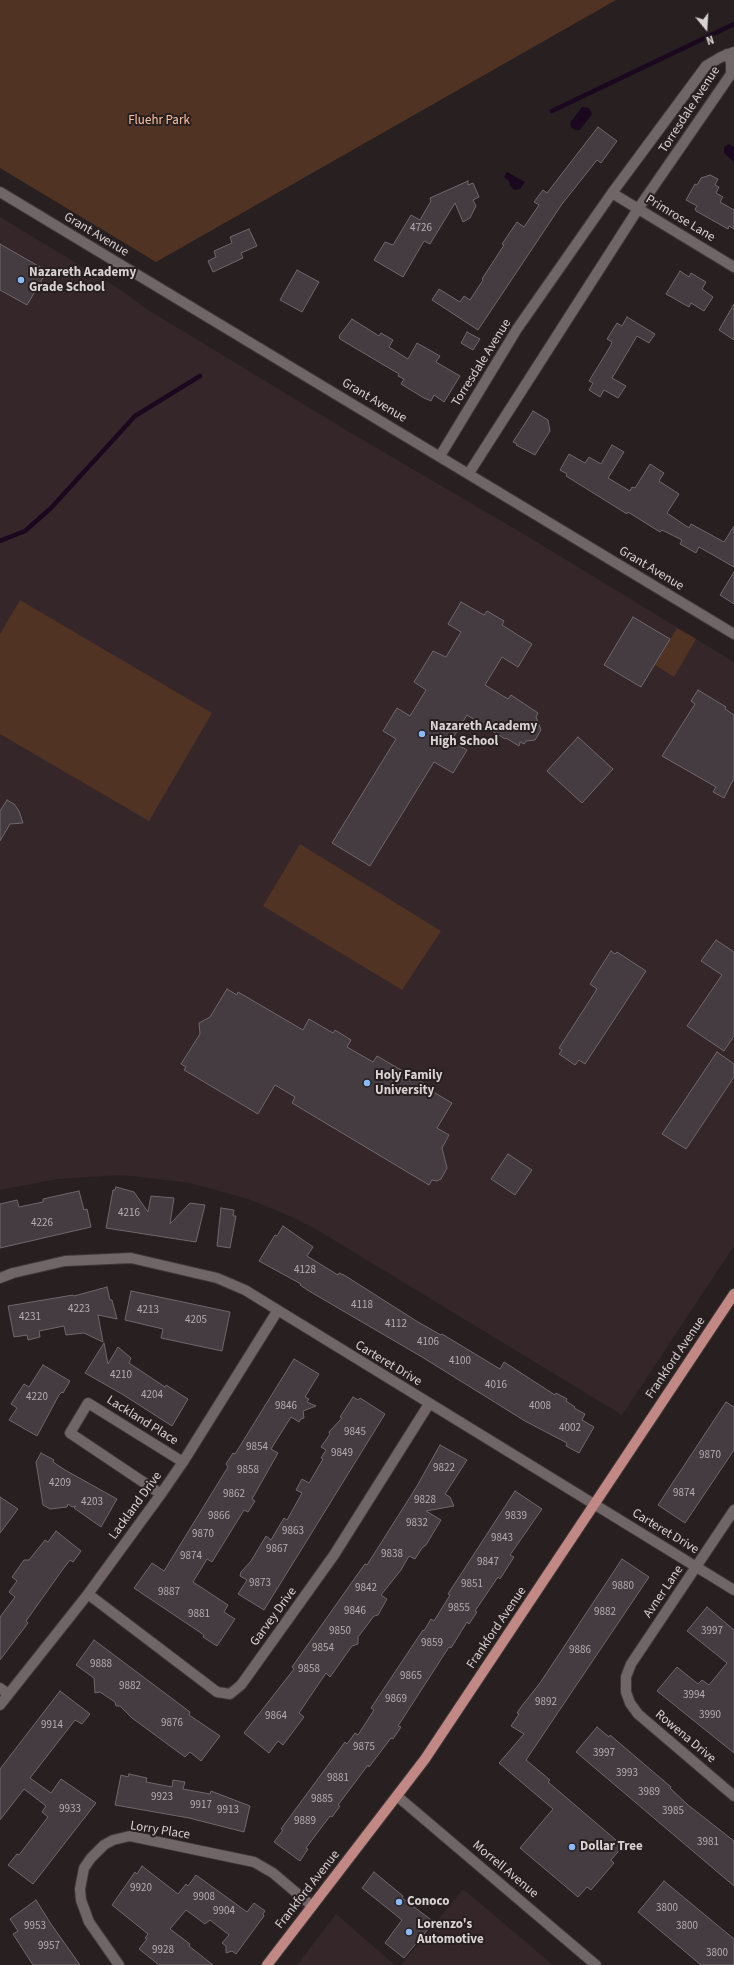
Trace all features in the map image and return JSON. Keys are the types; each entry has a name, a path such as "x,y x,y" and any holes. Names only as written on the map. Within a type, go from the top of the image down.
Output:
{"main road":[{"name":"Frankford Avenue","path":"266,1965 397,1796 432,1748 734,1294"}],"street":[{"name":"Torresdale Avenue","path":"440,456 517,329 612,193 706,66 731,53 731,74 638,209 468,473"},
{"name":"Grant Avenue","path":"0,192 734,634"},
{"name":"Primrose Lane","path":"612,193 734,267"},
{"name":"Carteret Drive","path":"0,1278 13,1273 65,1261 131,1258 217,1278 245,1290 734,1590"},
{"name":"Lackland Drive","path":"0,1705 4,1691 88,1594 161,1494 183,1462 278,1310"},
{"name":"Lackland Place","path":"161,1494 70,1433 88,1403 183,1462"},
{"name":"Garvey Drive","path":"88,1594 217,1692 230,1694 241,1685 334,1555 429,1404"},
{"name":"Avner Lane","path":"626,1692 626,1677 632,1664 734,1510"},
{"name":"Rowena Drive","path":"626,1692 630,1702 638,1714 734,1796"},
{"name":"Morrell Avenue","path":"397,1796 596,1965"},
{"name":"Lorry Place","path":"119,1965 89,1922 84,1911 80,1889 84,1868 91,1858 104,1845 113,1840 130,1836 254,1862 273,1873 312,1906"}],"shaded area":[{"path":"582,107 589,108 592,114 580,130 575,130 571,127 570,123"},
{"path":"729,144 734,147 734,162 724,153 724,147"},
{"path":"507,172 525,182 520,189 514,190 510,186 509,181 504,177"},
{"path":"0,217 121,290 145,308 351,433 527,536 734,662 734,1246 622,1415 314,1228 248,1199 190,1183 123,1175 57,1179 0,1190"},
{"path":"463,1889 553,1965 401,1965"},
{"path":"336,1914 395,1965 297,1965"}],"green space":[{"name":"Fluehr Park","path":"0,0 616,0 156,262 0,168"},
{"path":"20,600 212,713 149,821 0,734 0,634"},
{"path":"677,628 696,639 674,677 655,665"},
{"path":"300,844 441,931 402,990 263,906"}],"building":[{"path":"598,127 617,141 601,163 597,160 562,204 478,330 432,300 439,289 460,302 464,296 470,300 504,245 502,244 517,222 524,227 539,205 534,202 543,190 547,193"},
{"path":"710,175 718,179 715,185 719,187 716,193 723,197 720,202 734,210 734,229 729,226 728,229 696,211 695,209 697,206 686,200 695,184 697,185 701,178"},
{"path":"468,181 468,185 473,183 479,197 473,200 476,206 470,218 463,222 455,203 430,244 424,241 403,277 374,260 385,242 393,245 411,215 420,220 431,201 430,198"},
{"path":"249,229 257,246 241,253 243,258 213,272 208,261 216,257 214,251 232,243 230,237"},
{"name":"Nazareth Academy Grade School","path":"0,244 47,271 27,305 0,290"},
{"path":"297,270 319,282 302,312 280,300"},
{"path":"680,271 689,277 691,273 706,282 702,289 713,297 704,311 691,303 689,307 666,294"},
{"path":"734,304 734,340 719,330"},
{"path":"627,317 655,334 649,343 637,336 612,378 626,386 618,398 604,390 600,397 589,390 593,383 589,381 611,345 612,342 607,339 617,323 622,326"},
{"path":"352,319 379,336 381,333 393,340 389,347 408,359 417,343 440,356 436,362 460,376 444,402 434,395 431,401 424,398 401,384 404,379 398,376 399,374 340,339 339,336"},
{"path":"467,332 480,339 473,350 461,343"},
{"path":"533,411 548,420 550,431 535,455 513,442"},
{"path":"612,445 624,452 608,478 630,491 632,487 635,488 650,464 664,473 659,481 679,494 667,513 689,528 691,524 724,542 734,526 734,567 699,547 696,553 680,544 682,540 662,530 660,532 628,512 627,514 566,476 567,474 560,470 569,454 585,463 589,457 601,464"},
{"path":"734,572 734,604 720,595"},
{"name":"Nazareth Academy High School","path":"461,602 484,615 487,611 504,621 502,625 532,644 518,667 502,657 485,685 508,699 511,695 538,713 536,717 541,730 535,740 526,741 524,744 520,742 519,746 467,715 451,741 467,750 453,773 434,762 370,866 332,843 396,739 383,731 397,708 410,716 426,690 414,682 433,651 446,657 461,632 448,624"},
{"path":"633,617 670,639 641,687 604,665"},
{"path":"698,690 726,707 725,709 734,715 734,778 724,798 713,792 716,787 662,756 695,704 691,701"},
{"path":"578,737 613,769 582,803 547,771"},
{"path":"7,800 14,804 19,811 23,823 10,824 0,841 0,811"},
{"path":"716,940 734,952 734,1036 724,1051 687,1026 722,975 701,961"},
{"path":"611,951 615,954 617,952 646,971 585,1064 579,1060 575,1065 559,1054 562,1050 559,1048 597,989 590,984"},
{"path":"227,989 237,995 238,992 303,1030 309,1019 333,1033 335,1030 351,1040 347,1047 373,1062 377,1056 432,1088 430,1090 452,1103 437,1128 449,1135 442,1148 447,1168 441,1179 437,1181 432,1180 429,1185 292,1103 295,1097 275,1085 258,1114 184,1070 186,1067 181,1064 200,1034 199,1023 210,1017"},
{"path":"717,1052 734,1064 734,1077 686,1149 662,1134"},
{"path":"508,1154 532,1170 515,1195 491,1179"},
{"path":"116,1187 134,1192 148,1212 151,1196 174,1198 170,1224 190,1203 205,1205 196,1242 106,1228 113,1190 115,1190"},
{"path":"79,1191 84,1210 87,1209 91,1227 0,1248 0,1204 17,1200 19,1207 43,1202 43,1199"},
{"path":"221,1208 234,1210 233,1216 236,1216 230,1248 217,1246"},
{"path":"283,1226 313,1247 307,1256 338,1275 339,1273 344,1275 418,1322 441,1335 442,1334 500,1369 504,1362 555,1395 556,1393 567,1399 566,1401 575,1407 574,1408 585,1414 582,1420 594,1427 579,1453 566,1446 567,1443 525,1421 422,1357 309,1291 300,1285 301,1284 259,1261 275,1235 277,1236"},
{"path":"107,1287 117,1319 98,1315 103,1342 84,1333 66,1335 64,1326 39,1331 40,1337 28,1340 27,1335 14,1337 8,1306 74,1296"},
{"path":"131,1291 230,1312 222,1351 161,1338 163,1329 125,1320"},
{"path":"104,1343 108,1364 118,1347 131,1358 129,1363 165,1387 166,1385 188,1399 172,1426 122,1394 85,1373"},
{"path":"294,1359 319,1374 305,1397 309,1399 307,1402 316,1406 303,1411 304,1418 299,1422 291,1417 271,1449 278,1453 252,1499 255,1501 248,1512 244,1510 212,1562 207,1559 193,1582 228,1605 224,1612 235,1619 217,1646 203,1637 204,1635 134,1588 152,1563 164,1571 228,1467 226,1464 233,1453 235,1454"},
{"path":"43,1365 70,1381 63,1393 62,1392 59,1395 37,1436 9,1420 17,1408 11,1404 24,1384 29,1387"},
{"path":"353,1397 358,1400 360,1398 385,1414 264,1610 238,1594 247,1580 240,1576 241,1572 251,1561 266,1536 271,1540 284,1518 287,1520 302,1493 296,1490 302,1479 309,1483 323,1459 321,1458 326,1450 321,1447 330,1434 329,1432 342,1418 340,1417"},
{"path":"726,1402 734,1407 734,1450 685,1523 658,1505"},
{"path":"440,1445 467,1460 445,1494 450,1497 454,1506 426,1511 441,1520 426,1545 422,1548 415,1559 409,1556 401,1570 381,1595 387,1599 378,1615 374,1616 358,1637 358,1644 352,1646 330,1677 326,1673 299,1713 304,1717 283,1745 278,1741 269,1753 244,1733 294,1669 292,1667 365,1564 367,1565 417,1486"},
{"path":"41,1453 54,1460 53,1462 65,1470 117,1499 101,1527 74,1508 76,1506 72,1507 68,1504 67,1507 50,1509 43,1505 36,1462"},
{"path":"515,1491 542,1509 510,1555 514,1557 500,1579 498,1577 475,1611 477,1612 469,1624 467,1622 451,1648 449,1647 398,1726 401,1727 393,1739 391,1738 369,1767 368,1765 338,1805 340,1806 332,1817 330,1816 306,1848 308,1849 300,1861 274,1842 283,1830 281,1829 345,1742 347,1744 355,1733 358,1735 374,1710 371,1708 423,1630 424,1631 431,1619 434,1621 450,1595 448,1594"},
{"path":"0,1497 18,1509 0,1533"},
{"path":"56,1531 81,1551 73,1562 70,1560 63,1569 26,1621 28,1623 0,1660 0,1617 15,1597 9,1592 17,1581 12,1577 24,1560 29,1560 45,1540 48,1542"},
{"path":"622,1559 649,1577 526,1760 550,1780 548,1782 623,1846 611,1860 614,1863 591,1890 587,1887 578,1897 520,1848 553,1809 499,1763 524,1734 511,1726 519,1714 517,1713 540,1683"},
{"path":"707,1607 734,1630 734,1753 657,1691 677,1667 698,1684 702,1680 709,1685 727,1663 687,1631"},
{"path":"94,1640 190,1712 189,1715 220,1736 201,1761 190,1752 185,1757 132,1718 120,1706 116,1706 115,1702 100,1692 95,1693 94,1678 76,1665"},
{"path":"60,1691 90,1714 82,1724 75,1720 30,1778 51,1793 61,1779 96,1803 33,1884 8,1865 17,1854 19,1855 48,1817 42,1812 46,1806 24,1789 0,1820 0,1769"},
{"path":"597,1727 609,1737 610,1735 671,1787 670,1788 688,1805 734,1841 734,1886 576,1752"},
{"path":"129,1774 147,1778 146,1782 172,1787 173,1780 185,1782 183,1789 210,1794 211,1791 250,1806 244,1832 189,1818 115,1805 121,1775 128,1777"},
{"path":"142,1866 178,1894 186,1884 188,1886 196,1875 247,1912 254,1903 265,1911 263,1914 264,1916 236,1954 232,1951 226,1953 226,1946 222,1943 229,1935 210,1920 205,1924 186,1910 170,1929 190,1944 189,1946 213,1965 159,1965 139,1949 147,1939 145,1938 148,1934 112,1905 135,1872 137,1874"},
{"path":"374,1872 403,1896 402,1898 434,1922 404,1958 385,1943 402,1920 362,1888"},
{"path":"664,1881 734,1939 734,1965 701,1965 638,1912"},
{"path":"36,1900 80,1965 33,1965 13,1934 18,1931 10,1919"}],"waterway":[{"path":"552,111 734,24"},
{"path":"0,541 25,531 51,508 135,416 200,376"}],"place":[{"name":"Nazareth Academy Grade School","path":"21,280"},
{"name":"Nazareth Academy High School","path":"422,734"},
{"name":"Holy Family University","path":"367,1083"},
{"name":"Dollar Tree","path":"572,1847"},
{"name":"Conoco","path":"399,1902"},
{"name":"Lorenzo's Automotive","path":"409,1932"}]}
